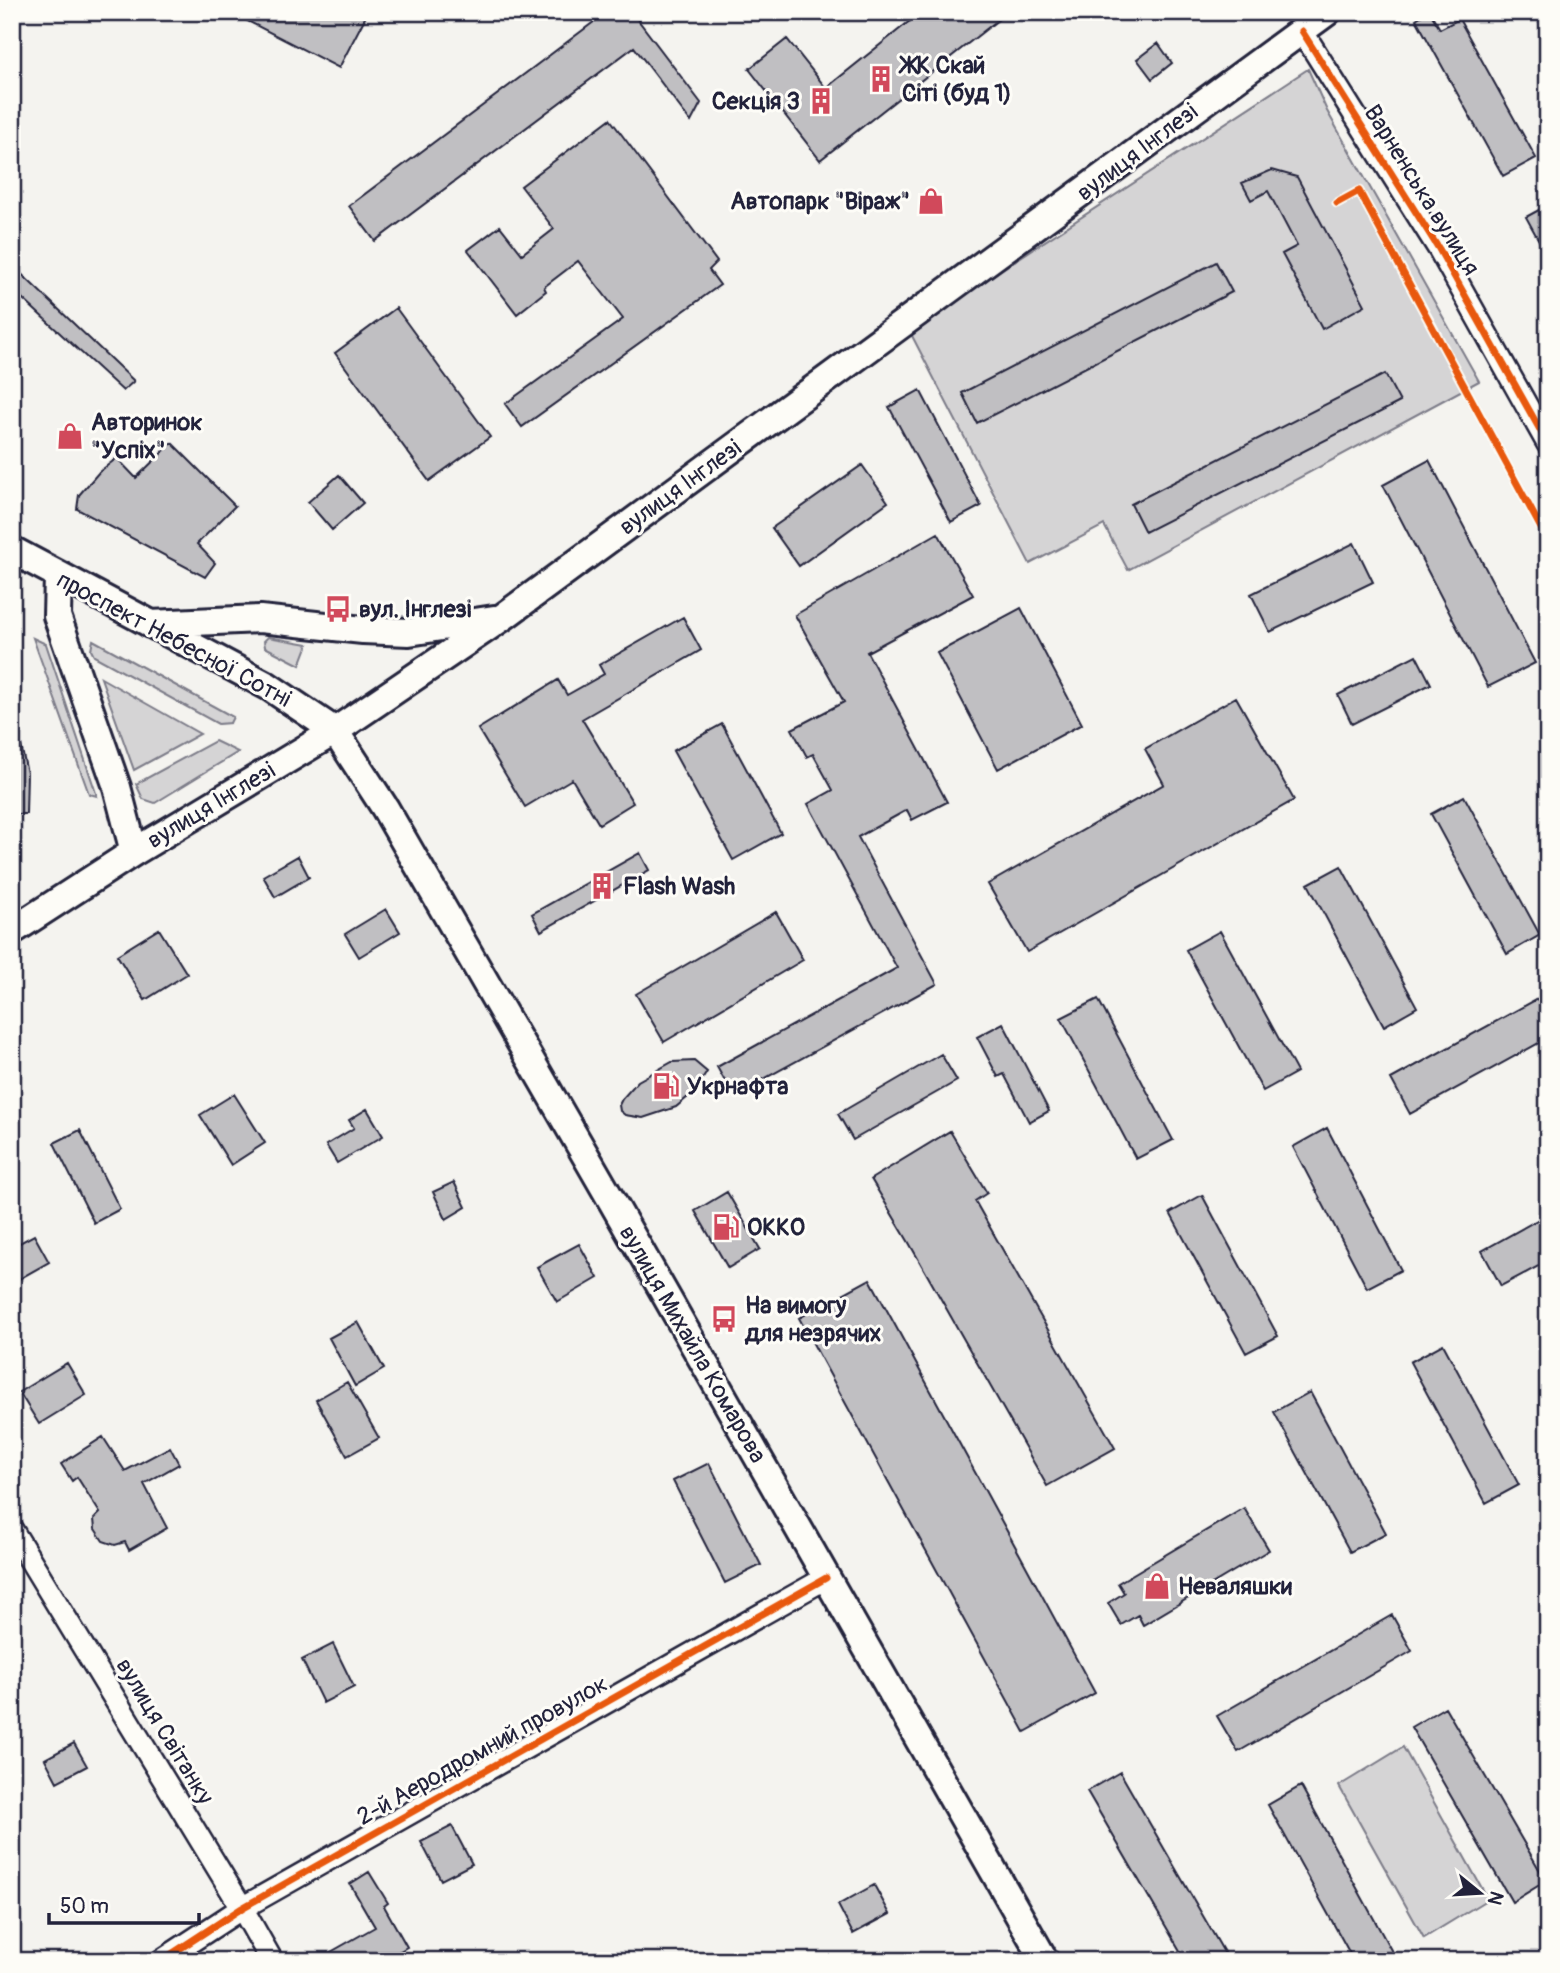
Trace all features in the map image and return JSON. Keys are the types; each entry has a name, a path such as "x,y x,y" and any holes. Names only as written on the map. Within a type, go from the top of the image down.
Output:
{"main road":[{"name":"вулиця Інглезі","path":"12,931 134,852 335,730 503,617 1327,12"},
{"name":"проспект Небесної Сотні","path":"12,550 268,686 335,730"},
{"path":"58,576 57,616 117,787 134,852"},
{"path":"149,624 260,619 409,632 503,617"},
{"name":"вулиця Михайла Комарова","path":"335,730 403,840 613,1203 1045,1961"}],"street":[{"name":"Варненська вулиця","path":"1302,31 1438,249 1548,444"},
{"name":"вулиця Світанку","path":"12,1530 272,1961"},
{"name":"2-й Аеродромний провулок","path":"161,1961 242,1908 826,1578"}],"shaded area":[{"path":"1308,69 1327,111 1479,381 1128,570 1104,525 1030,564 909,330"},
{"path":"268,637 308,644 300,665 265,647 264,641"},
{"path":"33,638 46,644 97,796 89,794"},
{"path":"93,640 233,717 230,723 218,724 94,656 91,650"},
{"path":"101,678 200,734 134,770"},
{"path":"215,741 238,752 155,803 143,799 136,784"},
{"path":"1403,1747 1488,1899 1424,1938 1339,1786"}],"building":[{"path":"230,12 368,12 339,68"},
{"path":"607,12 632,12 701,103 691,122 634,47 375,241 349,206"},
{"name":"ЖК Скай Сіті (буд 1)","path":"921,12 1008,12 820,160 749,69 787,39 826,88"},
{"path":"1430,12 1440,29 1459,19 1536,158 1503,176 1416,19"},
{"path":"1158,43 1172,63 1152,79 1137,59"},
{"path":"610,119 717,262 709,270 720,285 522,427 505,404 623,319 578,261 544,287 546,291 517,314 468,250 500,226 522,254 554,229 521,186"},
{"path":"1272,170 1297,177 1365,305 1322,329 1282,254 1297,246 1268,191 1251,200 1242,183"},
{"path":"1548,205 1548,257 1526,217"},
{"path":"1216,262 1232,292 977,423 962,393"},
{"path":"12,265 134,381 123,391 12,289"},
{"path":"396,308 490,437 429,481 335,353"},
{"path":"1385,374 1400,402 1145,532 1131,504"},
{"path":"920,390 981,506 951,522 889,407"},
{"path":"172,443 235,506 197,544 215,563 205,577 77,509 79,495 99,472 117,458 136,478"},
{"path":"1429,460 1535,663 1488,687 1383,485"},
{"path":"862,465 888,502 799,566 772,528"},
{"path":"339,475 363,503 332,530 308,502"},
{"path":"938,533 973,595 867,652 947,802 912,820 907,810 858,837 937,984 733,1096 717,1067 897,968 808,804 833,790 813,754 807,757 792,729 844,702 795,615"},
{"path":"1354,543 1373,582 1270,632 1251,594"},
{"path":"1021,608 1082,724 998,769 937,653"},
{"path":"683,617 701,650 582,719 633,803 599,824 572,779 525,807 478,729 558,680 567,695 604,674 599,665"},
{"path":"1416,655 1431,684 1352,724 1338,695"},
{"path":"1236,697 1294,800 1027,952 988,884 1164,784 1145,749"},
{"path":"722,724 781,833 733,860 673,751"},
{"path":"19,736 27,773 26,814 12,814 12,737"},
{"path":"1464,796 1540,935 1507,954 1431,814"},
{"name":"Flash Wash","path":"640,853 649,870 541,931 532,914"},
{"path":"298,856 309,877 275,897 263,876"},
{"path":"1341,866 1417,1007 1384,1026 1308,884"},
{"path":"386,909 400,932 359,957 345,934"},
{"path":"776,912 803,960 664,1042 636,994"},
{"path":"159,929 187,974 145,1000 117,955"},
{"path":"1220,931 1297,1072 1263,1091 1186,950"},
{"path":"1548,993 1548,1038 1410,1114 1391,1079"},
{"path":"1098,999 1173,1140 1136,1159 1061,1018"},
{"path":"1003,1023 1049,1111 1029,1122 1004,1074 998,1077 977,1037"},
{"path":"941,1054 957,1081 853,1140 838,1114"},
{"name":"Укрнафта","path":"694,1061 707,1072 695,1091 676,1107 643,1118 625,1115 620,1111 622,1099 638,1081 672,1062"},
{"path":"234,1094 265,1143 231,1165 200,1115"},
{"path":"367,1109 383,1136 337,1163 326,1145 354,1128 349,1120"},
{"path":"1327,1128 1401,1270 1367,1288 1293,1147"},
{"path":"80,1130 120,1209 94,1223 54,1143"},
{"path":"950,1131 987,1193 975,1201 1115,1448 1047,1486 871,1179"},
{"path":"454,1182 466,1207 446,1219 433,1192"},
{"name":"ОККО","path":"727,1192 760,1249 728,1268 695,1211"},
{"path":"1202,1195 1278,1336 1246,1353 1170,1213"},
{"path":"1548,1214 1548,1261 1501,1286 1482,1251"},
{"path":"34,1235 49,1262 12,1283 12,1247"},
{"path":"579,1244 598,1278 557,1302 537,1267"},
{"path":"870,1279 1095,1693 1025,1732 799,1318"},
{"path":"358,1322 384,1369 355,1386 329,1338"},
{"path":"1443,1344 1519,1485 1486,1503 1410,1362"},
{"path":"67,1363 86,1395 39,1424 19,1392"},
{"path":"347,1382 379,1438 347,1456 316,1400"},
{"path":"1310,1392 1386,1533 1350,1552 1274,1412"},
{"path":"103,1437 125,1471 170,1447 179,1464 144,1484 167,1528 129,1550 125,1542 115,1545 103,1541 95,1529 94,1519 100,1513 77,1477 72,1481 61,1464"},
{"path":"709,1463 761,1565 725,1583 673,1481"},
{"path":"1244,1508 1269,1550 1143,1625 1138,1615 1121,1625 1108,1603 1124,1593 1118,1583"},
{"path":"1392,1615 1412,1651 1238,1752 1217,1716"},
{"path":"333,1644 354,1687 323,1703 302,1660"},
{"path":"1445,1707 1546,1881 1512,1902 1411,1727"},
{"path":"74,1743 87,1766 57,1782 45,1759"},
{"path":"1120,1772 1229,1961 1186,1961 1087,1791"},
{"path":"1301,1786 1397,1961 1354,1961 1268,1805"},
{"path":"452,1826 472,1864 441,1880 421,1842"},
{"path":"369,1872 388,1903 384,1906 407,1947 383,1961 315,1961 375,1927 350,1884"},
{"path":"874,1885 890,1914 853,1934 838,1905"}],"cycle path":[{"path":"1302,31 1439,249 1548,444"},
{"path":"1337,203 1359,191 1548,541"},
{"path":"161,1961 242,1908 826,1578"}],"place":[{"name":"ЖК Скай Сіті (буд 1)","path":"881,79"},
{"name":"Секція 3","path":"821,101"},
{"name":"Автопарк \"Віраж\"","path":"931,201"},
{"name":"Авторинок \"Успіх\"","path":"70,436"},
{"name":"вул. Інглезі","path":"338,609"},
{"name":"Flash Wash","path":"602,886"},
{"name":"Укрнафта","path":"666,1086"},
{"name":"ОККО","path":"726,1227"},
{"name":"На вимогу для незрячих","path":"724,1319"},
{"name":"Неваляшки","path":"1157,1586"}]}
